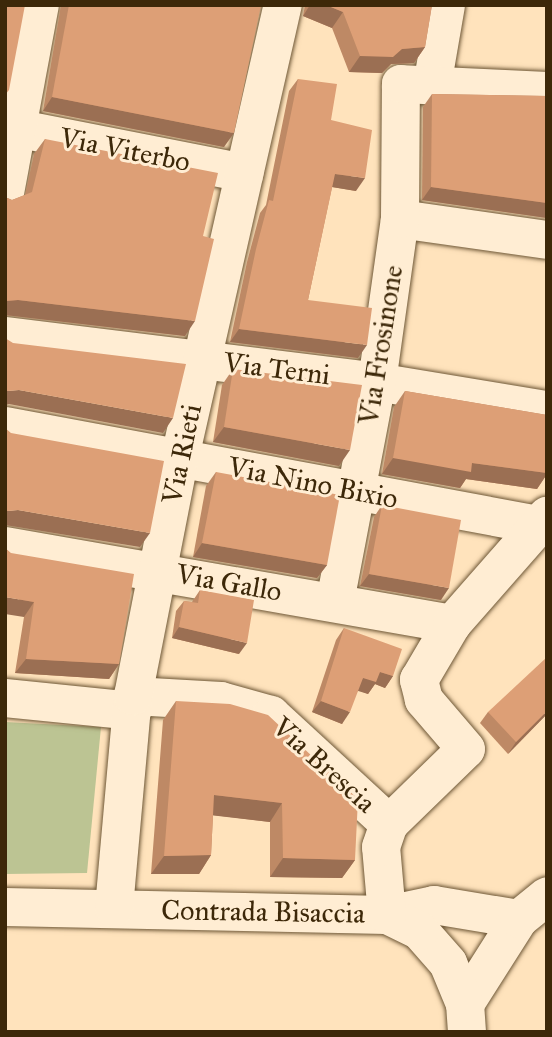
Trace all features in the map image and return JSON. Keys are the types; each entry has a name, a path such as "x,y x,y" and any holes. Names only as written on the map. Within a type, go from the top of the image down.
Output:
{"street":[{"path":"5,193 12,127 40,5"},
{"name":"Via Rieti","path":"114,908 132,703 180,457 283,5"},
{"name":"Via Frosinone","path":"335,602 377,382 417,85 446,5"},
{"path":"417,85 547,90"},
{"name":"Via Viterbo","path":"12,127 244,173"},
{"path":"400,219 547,240"},
{"name":"Via Terni","path":"5,337 377,382 547,410"},
{"name":"Via Nino Bixio","path":"5,426 180,457 355,493 543,521"},
{"path":"466,1018 448,963 420,931 387,915 381,847 389,824 466,749 424,700 419,680 452,624 543,521"},
{"name":"Via Gallo","path":"5,546 158,570 452,624"},
{"name":"Via Brescia","path":"5,698 132,703 221,701 271,715 389,824"},
{"name":"Contrada Bisaccia","path":"5,906 387,915 434,905 533,908 466,1018"}],"green space":[{"path":"5,722 101,727 87,873 5,874"}],"building":[{"path":"5,5 25,5 9,90 5,95"},
{"path":"69,5 261,5 234,133 52,97"},
{"path":"326,5 432,5 425,47 402,49 393,57 360,56 343,12"},
{"path":"298,79 337,84 331,120 372,130 365,178 335,174 308,300 372,308 367,345 239,329 269,200 273,201"},
{"path":"432,94 547,96 547,203 431,187"},
{"path":"45,139 218,173 203,236 214,239 195,321 18,300 5,303 5,197 12,200 32,192"},
{"path":"5,338 13,343 186,364 173,418 19,390 5,393"},
{"path":"233,369 362,385 350,450 224,427"},
{"path":"405,391 547,415 547,473 472,463 471,472 393,458"},
{"path":"5,428 11,433 164,461 150,533 18,510 5,513"},
{"path":"216,472 340,495 327,565 202,543"},
{"path":"382,505 461,520 449,588 369,574"},
{"path":"5,548 11,553 134,574 119,664 26,659 34,602 5,597"},
{"path":"200,590 254,600 247,643 179,627 184,601 198,603"},
{"path":"344,628 402,649 393,676 380,672 376,682 363,678 350,712 321,701"},
{"path":"547,657 547,711 516,742 488,712"},
{"path":"176,701 230,704 268,715 358,799 355,860 283,858 282,803 214,795 211,855 164,856"}]}
